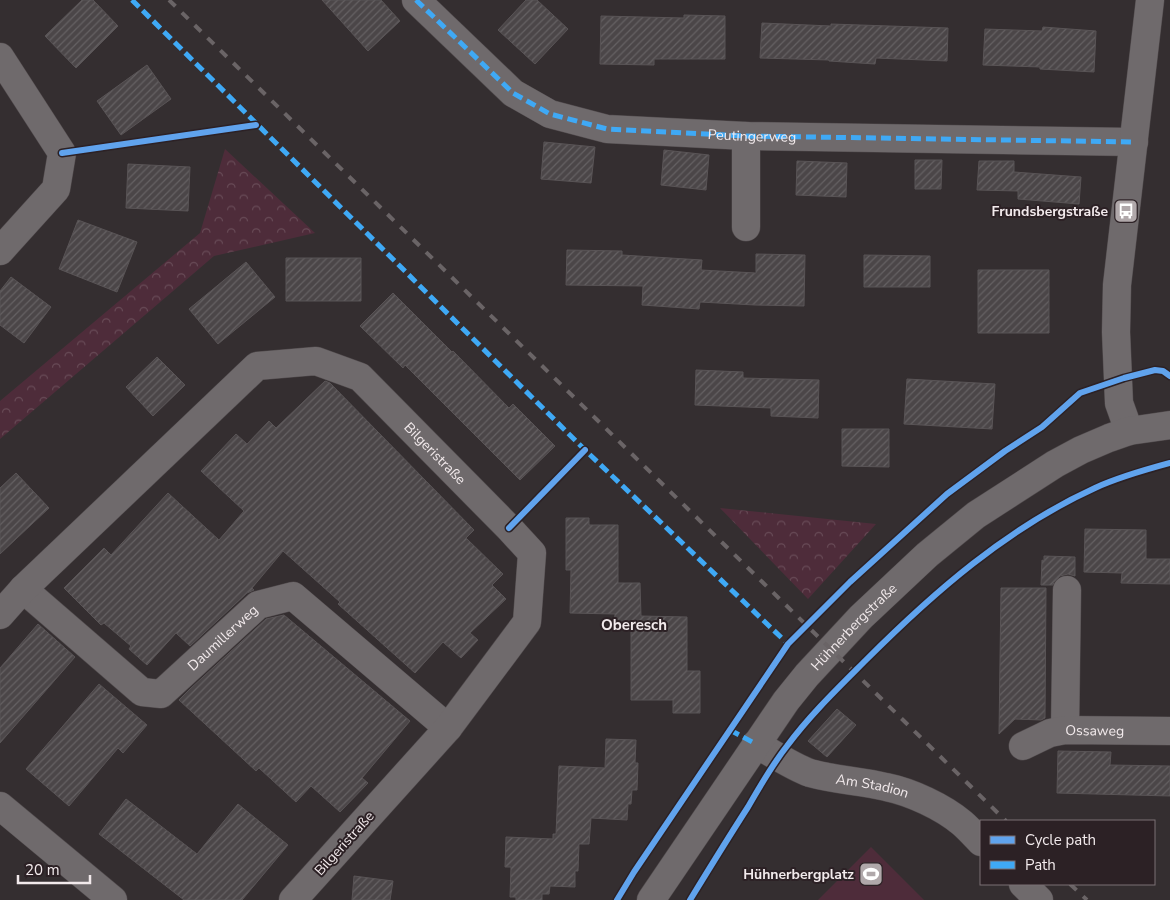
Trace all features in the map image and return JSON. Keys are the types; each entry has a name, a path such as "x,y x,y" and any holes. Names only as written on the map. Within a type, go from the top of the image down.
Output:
{"street":[{"name":"Peutingerweg","path":"416,0 513,93 550,114 607,129 746,136 1134,142"},
{"path":"1129,431 1120,403 1116,332 1117,285 1150,0"},
{"path":"0,57 62,152 56,189 0,251"},
{"path":"746,136 746,227"},
{"name":"Bilgeristraße","path":"0,615 23,589 257,366 316,361 360,376 510,528 532,553 527,622 448,728 293,900"},
{"name":"Hühnerbergstraße","path":"651,900 756,744 807,675 861,618 934,550 976,515 1055,464 1088,447 1129,431 1170,425"},
{"name":"Daumillerweg","path":"23,589 142,692 161,694 258,605 293,596 448,728"},
{"path":"1065,730 1067,590"},
{"name":"Ossaweg","path":"1023,746 1050,733 1065,730 1170,731"},
{"name":"Am Stadion","path":"756,744 793,766 809,772 829,778 888,787 907,793 961,822 980,841"},
{"path":"0,806 113,900"},
{"path":"1024,885 1039,900"}],"green space":[{"path":"225,149 315,233 214,256 0,439 0,401 200,233"},
{"path":"720,508 876,524 808,599"},
{"name":"Hühnerbergplatz","path":"871,847 924,900 818,900"}],"building":[{"path":"82,0 93,0 118,26 76,68 45,36"},
{"path":"322,0 381,0 400,21 368,51"},
{"path":"526,0 537,0 568,29 535,64 498,30"},
{"path":"684,15 725,16 725,59 654,59 654,65 600,64 601,16 684,18"},
{"path":"762,23 948,28 947,61 876,58 875,64 829,60 760,58"},
{"path":"1043,27 1096,31 1094,72 1040,69 1040,67 983,65 985,29 1042,31"},
{"path":"147,65 171,99 121,135 97,101"},
{"path":"544,142 595,147 591,183 541,179"},
{"path":"664,150 709,155 706,190 661,185"},
{"path":"915,160 942,160 941,189 915,189"},
{"path":"797,161 847,163 846,197 796,195"},
{"path":"979,161 1014,161 1014,172 1081,177 1079,204 1018,199 1018,191 977,190"},
{"path":"128,164 190,167 188,211 126,208"},
{"path":"78,220 137,242 117,292 59,269"},
{"path":"567,250 622,251 622,255 702,260 701,270 756,273 756,254 805,255 804,306 700,302 699,309 642,305 643,286 566,285"},
{"path":"864,255 930,256 930,287 864,287"},
{"path":"286,258 361,258 361,301 286,301"},
{"path":"246,262 275,297 218,344 189,309"},
{"path":"978,270 1049,270 1049,333 978,333"},
{"path":"11,277 51,307 24,343 0,325 0,291"},
{"path":"393,293 509,408 513,404 555,446 520,480 405,365 403,368 360,326"},
{"path":"157,357 185,385 153,416 126,387"},
{"path":"696,370 743,372 743,378 819,380 818,418 771,416 771,408 695,405"},
{"path":"907,379 995,384 992,429 904,424"},
{"path":"325,381 330,383 474,530 466,538 503,574 492,585 506,599 470,633 478,640 461,658 443,642 415,673 338,604 340,602 283,551 252,588 254,590 247,593 190,646 176,633 147,665 129,649 131,646 104,623 101,625 64,588 104,548 111,555 168,493 219,540 244,511 201,471 236,434 247,444 269,421 276,428"},
{"path":"842,429 889,429 889,467 842,466"},
{"path":"16,473 49,508 0,554 0,488"},
{"path":"566,518 589,518 589,525 618,525 618,583 640,583 641,616 687,617 687,671 700,671 700,713 673,713 673,700 631,700 631,628 614,628 615,614 570,613 571,570 566,570"},
{"path":"1085,529 1146,530 1146,559 1170,559 1170,584 1121,583 1122,573 1084,572"},
{"path":"1044,556 1075,557 1075,576 1068,574 1060,576 1053,585 1041,585 1042,560 1044,561"},
{"path":"1001,588 1046,588 1045,718 1041,720 1015,719 999,734"},
{"path":"284,615 410,721 362,778 368,783 340,812 311,786 296,802 259,768 256,771 179,700 266,619"},
{"path":"38,624 75,657 0,743 0,668"},
{"path":"99,684 147,725 123,753 118,748 69,806 26,769"},
{"path":"837,709 856,725 827,757 808,741"},
{"path":"606,739 636,740 635,763 638,763 637,790 632,790 631,804 628,804 627,820 591,818 589,844 579,844 578,871 575,871 575,887 550,886 549,894 542,894 542,900 516,900 516,897 510,897 511,867 505,867 506,837 553,839 553,834 556,834 559,766 605,768"},
{"path":"1058,751 1111,752 1110,765 1170,766 1170,796 1057,793"},
{"path":"126,799 197,854 238,804 288,845 242,900 184,900 99,834"},
{"path":"354,876 393,881 390,900 352,900"}],"railway":[{"path":"169,0 1005,820"},
{"path":"1071,885 1087,900"}],"marked path":[{"path":"132,0 585,450 788,644"},
{"path":"416,0 513,93 550,114 607,129 746,136 1134,142"},
{"path":"730,730 756,744"}],"cycle path":[{"path":"62,153 256,125"},
{"path":"617,900 788,644 850,582 947,494 1005,451 1042,427 1080,393 1155,370 1163,371 1170,376"},
{"path":"509,528 585,450"},
{"path":"690,900 771,768 796,735 835,691 918,610 973,564 1032,522 1063,504 1113,480 1170,463"}],"place":[{"name":"Frundsbergstraße","path":"1126,211"},
{"name":"Hühnerbergplatz","path":"871,874"}],"district":[{"name":"Oberesch","path":"634,625"}]}
